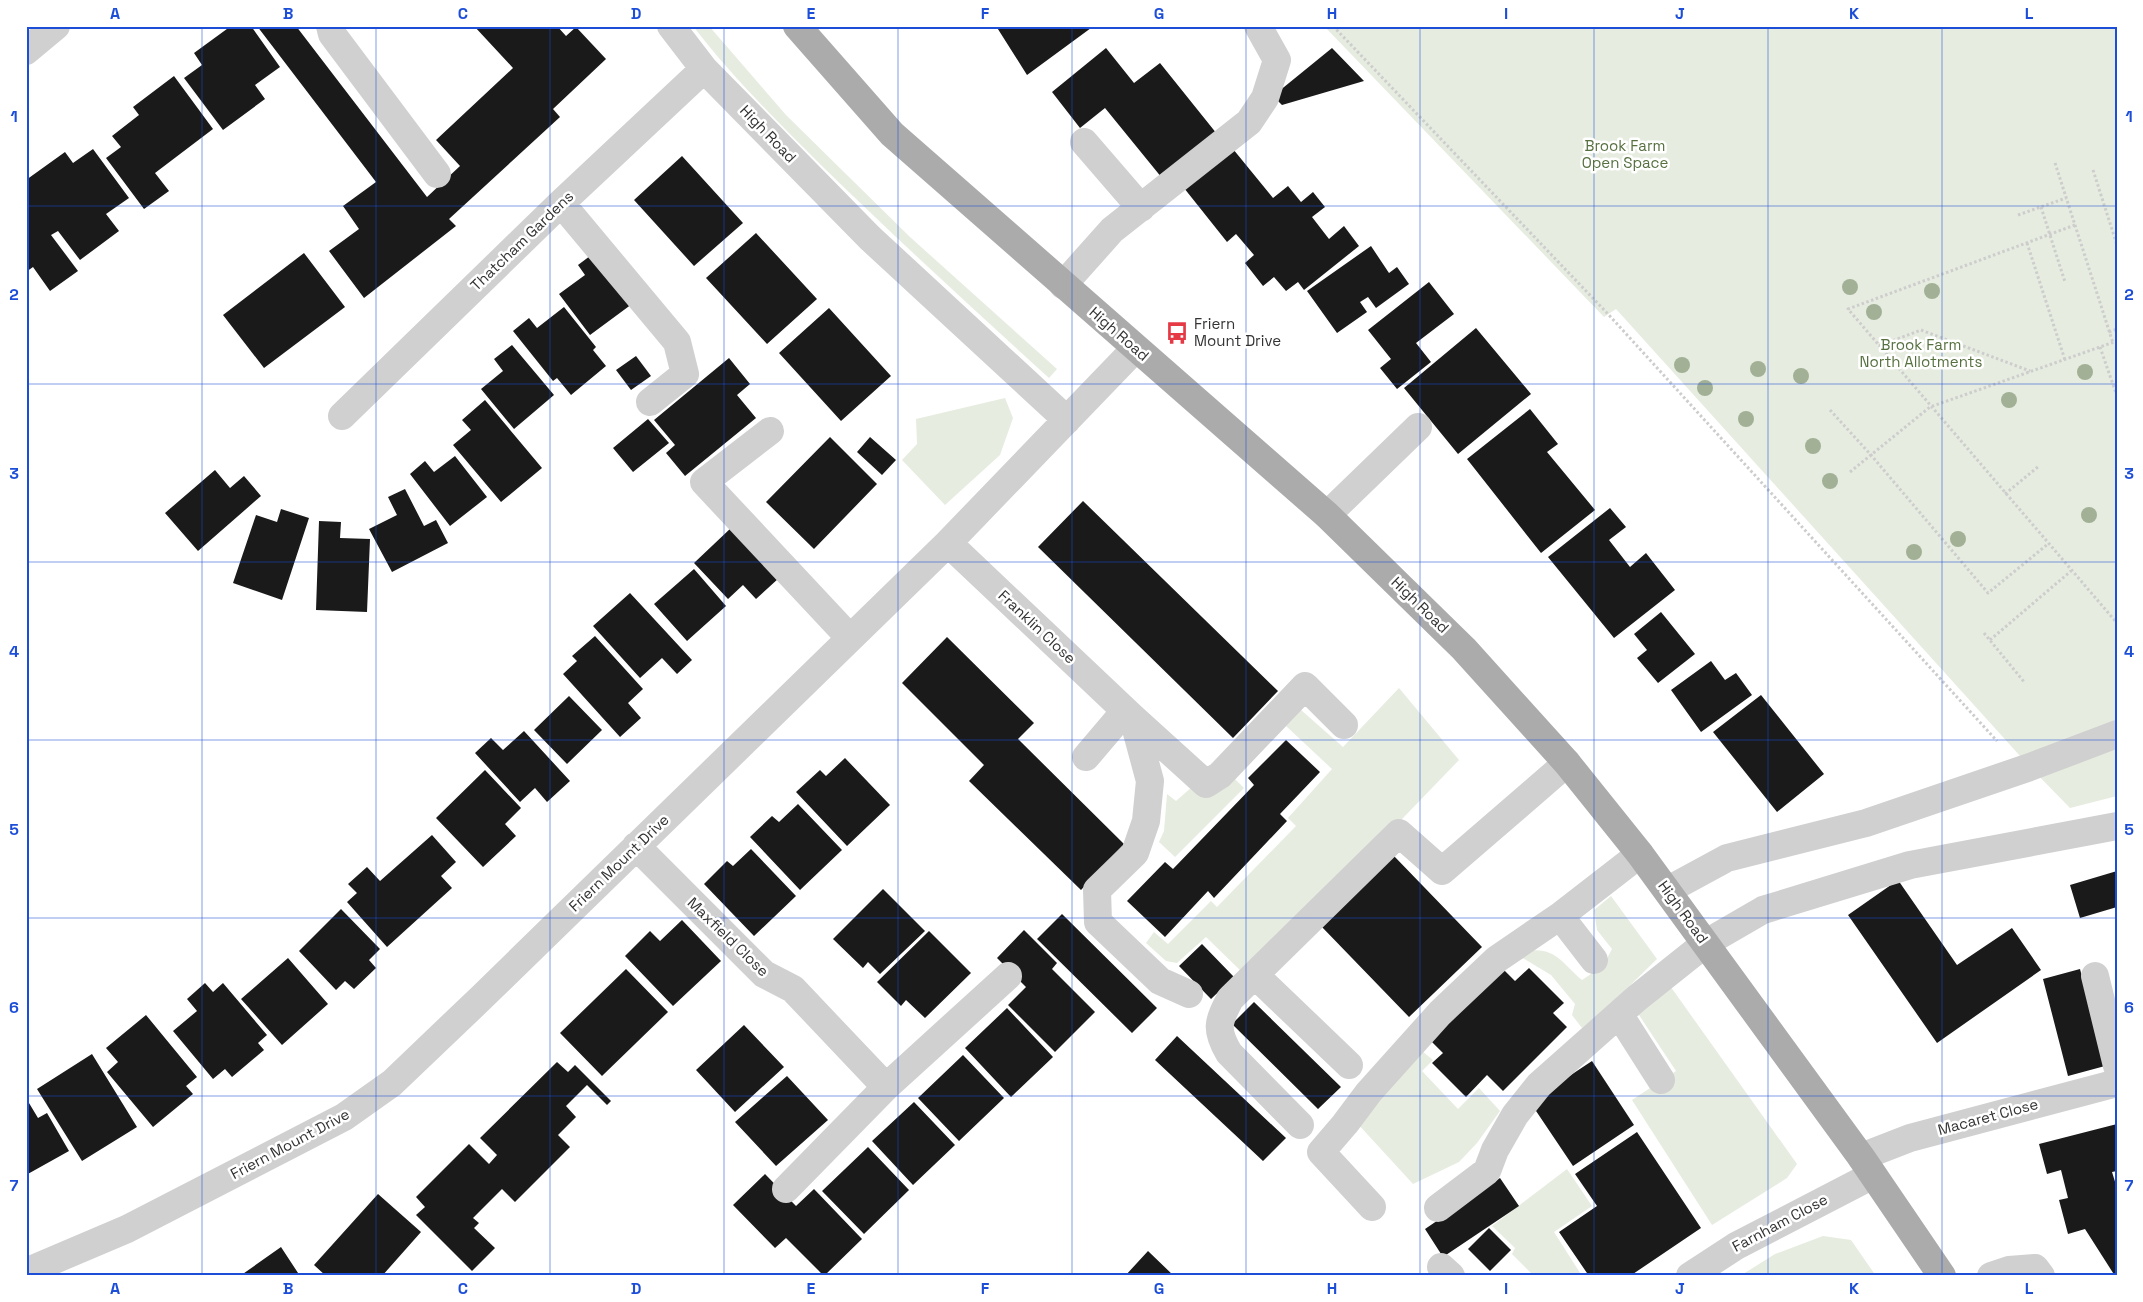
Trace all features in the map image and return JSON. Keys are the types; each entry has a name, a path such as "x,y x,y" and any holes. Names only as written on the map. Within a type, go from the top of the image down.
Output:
{"main road":[{"name":"High Road","path":"797,26 892,134 1135,349 1327,515 1464,649 1567,763 1668,890 1867,1166 1942,1276"}],"street":[{"path":"26,50 56,26"},
{"path":"330,26 332,34 437,174"},
{"name":"High Road","path":"671,26 704,68 870,238 1067,420"},
{"path":"1063,285 1112,230 1249,122 1265,98 1276,60 1258,26"},
{"name":"Thatcham Gardens","path":"342,416 561,203 704,68"},
{"path":"1084,142 1141,208"},
{"path":"561,203 678,342 685,374 650,402"},
{"name":"Friern Mount Drive","path":"26,1272 128,1229 344,1117 392,1083 948,543 1135,349"},
{"path":"1327,515 1418,427"},
{"path":"770,431 704,482 850,638"},
{"name":"Franklin Close","path":"948,543 1206,784 1220,775 1305,686 1344,724"},
{"path":"1086,758 1129,714 1150,781 1146,821 1135,853 1097,890 1098,922 1160,981 1189,994"},
{"path":"1668,890 1727,858 1866,823 2117,734"},
{"path":"1300,1125 1228,1053 1220,1039 1219,1020 1230,999 1399,833 1442,871 1567,763"},
{"path":"1438,1208 1486,1171 1495,1150 1515,1114 1539,1085 1619,1014 1706,943 1763,910 1910,865 2117,826"},
{"name":"Maxfield Close","path":"636,846 764,974 793,990 886,1087"},
{"path":"1372,1207 1321,1152 1346,1124 1369,1092 1440,1013 1497,959 1560,916 1640,854"},
{"path":"1560,916 1594,960"},
{"path":"786,1189 886,1087 1008,976"},
{"path":"1255,976 1349,1065"},
{"path":"2095,976 2117,1066"},
{"path":"1619,1014 1661,1080"},
{"name":"Macaret Close","path":"1867,1166 1910,1138 2117,1083"},
{"name":"Farnham Close","path":"1690,1276 1867,1166"},
{"path":"1991,1276 2008,1270 2035,1268 2041,1276"}],"path":[{"path":"1333,26 1608,314 2022,769"},
{"path":"1850,472 1930,407 2115,342 2109,332 2055,162"},
{"path":"2093,170 2117,245"},
{"path":"2018,215 2066,198"},
{"path":"2041,207 2065,282"},
{"path":"2075,225 1848,309 2117,623"},
{"path":"2027,243 2065,360"},
{"path":"2109,332 2117,329"},
{"path":"1879,346 1921,330 2031,372"},
{"path":"2100,348 2117,396"},
{"path":"1830,410 1871,455 1988,593 2048,544"},
{"path":"2005,494 2039,466"},
{"path":"1990,640 2071,571"},
{"path":"1984,633 2025,683"}],"green space":[{"path":"693,26 709,26 786,115 910,237 1057,369 1049,378 824,168 773,117"},
{"name":"Brook Farm North Allotments","path":"1324,26 2117,26 2117,796 2070,808 2030,767 1616,309 1604,317"},
{"path":"1005,398 1013,418 1000,455 945,505 902,460 917,444 916,419"},
{"path":"1399,688 1459,760 1322,902 1245,975 1206,937 1177,963 1166,961 1146,943 1154,932 1168,944 1211,901 1217,907 1296,826 1288,818 1332,769 1286,726 1301,710 1343,747"},
{"path":"1232,776 1244,788 1175,857 1159,842 1164,831 1167,794 1176,801 1192,787"},
{"path":"1611,896 1657,959 1612,1003 1582,1028 1572,1015 1575,1004 1551,975 1521,957 1527,951 1545,951 1564,962 1582,980 1603,966 1612,949 1597,930 1594,910"},
{"path":"1668,983 1797,1164 1787,1178 1712,1225 1632,1100 1676,1071 1639,1015 1644,997"},
{"path":"1417,1047 1433,1060 1422,1071 1458,1109 1479,1088 1500,1111 1477,1143 1459,1162 1413,1184 1357,1123"},
{"path":"1567,1169 1592,1206 1554,1232 1582,1276 1534,1276 1512,1254 1515,1248 1492,1226"},
{"path":"1823,1236 1851,1240 1876,1276 1740,1276 1775,1254"}],"building":[{"path":"231,26 251,26 280,67 255,85 265,99 223,130 184,78 202,65 194,53"},
{"path":"257,26 296,26 427,197 460,166 436,140 513,68 474,26 557,26 566,36 576,27 606,59 553,109 560,117 449,219 456,226 364,298 329,251 359,229 343,206 376,182"},
{"path":"996,26 1090,26 1091,28 1027,75"},
{"path":"1106,48 1134,83 1160,63 1217,134 1162,178 1105,108 1080,128 1052,92"},
{"path":"1332,48 1364,81 1282,105 1273,96"},
{"path":"174,76 213,129 155,173 169,191 144,209 106,158 121,147 112,136 139,115 133,107"},
{"path":"93,149 129,198 106,214 119,231 80,260 58,231 51,235 78,271 50,291 33,267 26,272 26,180 65,152 73,163"},
{"path":"1233,149 1273,198 1288,186 1301,202 1313,192 1325,207 1312,217 1329,239 1344,226 1359,246 1304,290 1298,282 1286,291 1274,277 1263,286 1245,263 1254,255 1236,234 1227,242 1184,188"},
{"path":"682,156 743,223 694,266 634,200"},
{"path":"756,233 817,299 767,344 706,278"},
{"path":"1371,246 1389,273 1397,267 1409,284 1376,308 1368,297 1360,302 1367,312 1337,333 1307,291"},
{"path":"304,253 345,307 264,368 223,315"},
{"path":"594,253 632,304 590,335 559,294 585,275 578,265"},
{"path":"1429,282 1454,314 1416,343 1431,362 1397,389 1380,368 1391,359 1368,330"},
{"path":"564,307 596,347 593,350 606,366 571,395 557,378 553,381 513,331 529,318 537,328"},
{"path":"829,308 891,376 841,421 779,353"},
{"path":"1476,328 1531,394 1458,454 1404,388"},
{"path":"512,345 554,395 514,429 481,389 503,371 494,359"},
{"path":"636,356 651,376 631,390 616,370"},
{"path":"729,358 750,384 737,395 756,418 685,476 666,453 675,445 654,420"},
{"path":"485,400 542,468 501,502 453,445 471,430 462,420"},
{"path":"1530,409 1558,444 1547,452 1595,510 1541,553 1467,459"},
{"path":"648,419 669,443 633,472 613,448"},
{"path":"830,437 877,484 814,549 766,502"},
{"path":"870,437 896,460 882,475 857,452"},
{"path":"455,456 487,497 450,526 410,474 425,461 434,472"},
{"path":"215,470 230,488 244,476 261,496 198,551 165,513"},
{"path":"405,489 424,526 436,520 448,543 392,572 369,529 397,515 388,497"},
{"path":"1083,501 1278,691 1233,738 1038,547"},
{"path":"1610,508 1626,527 1609,540 1630,567 1646,553 1675,590 1614,638 1548,557"},
{"path":"281,509 309,518 282,600 233,583 256,515 277,522"},
{"path":"319,521 341,522 340,538 370,539 367,612 316,610"},
{"path":"732,527 779,578 756,599 743,585 728,599 694,563"},
{"path":"694,569 726,606 687,641 654,604"},
{"path":"630,593 692,660 677,674 662,658 640,678 593,626"},
{"path":"1661,612 1695,654 1658,683 1637,658 1647,650 1634,634"},
{"path":"595,636 643,689 628,703 641,718 620,737 563,674 577,661 572,656"},
{"path":"947,637 1034,723 1018,739 1124,844 1081,890 969,781 984,765 902,683"},
{"path":"1711,661 1725,680 1736,673 1752,695 1701,732 1671,690"},
{"path":"1761,695 1824,774 1777,812 1713,732"},
{"path":"569,696 602,730 567,764 534,730"},
{"path":"524,731 570,781 547,802 535,788 520,802 475,753 491,738 503,750"},
{"path":"1286,740 1320,772 1280,814 1287,821 1214,898 1208,891 1165,937 1127,901 1165,862 1173,869 1254,785 1248,778"},
{"path":"845,758 890,805 847,846 796,792 820,770 826,776"},
{"path":"485,770 521,808 505,824 516,836 483,867 436,818"},
{"path":"798,804 842,850 800,890 750,837 772,816 779,822"},
{"path":"432,835 456,862 441,876 452,888 387,947 347,902 357,893 348,884 367,867 380,881"},
{"path":"751,849 796,896 754,936 704,884 727,861 733,866"},
{"path":"1394,856 1482,947 1409,1017 1321,926"},
{"path":"2117,871 2117,907 2080,918 2070,885"},
{"path":"1898,880 1957,965 2012,928 2041,970 1937,1043 1848,915"},
{"path":"883,889 925,931 880,974 868,962 863,968 833,939"},
{"path":"341,909 380,949 369,960 376,968 354,989 345,981 336,990 299,951"},
{"path":"1062,914 1157,1008 1132,1033 1037,939"},
{"path":"682,920 721,961 673,1006 625,956 650,931 660,941"},
{"path":"1024,930 1057,963 1052,969 1095,1012 1055,1052 1008,1005 1026,987 997,958"},
{"path":"929,931 971,973 925,1018 906,1000 901,1006 877,982"},
{"path":"1202,944 1234,977 1211,999 1179,966"},
{"path":"288,958 328,1004 282,1045 241,999"},
{"path":"1529,968 1564,1003 1553,1013 1567,1027 1503,1091 1487,1075 1466,1097 1432,1063 1443,1053 1429,1039 1503,969 1515,981"},
{"path":"626,969 668,1012 602,1076 560,1033"},
{"path":"2080,969 2105,1066 2068,1076 2043,979"},
{"path":"205,983 213,992 223,983 267,1035 258,1043 264,1050 232,1077 225,1069 213,1079 173,1031 197,1011 187,999"},
{"path":"1254,1002 1341,1087 1318,1109 1232,1024"},
{"path":"1007,1008 1053,1057 1011,1097 965,1048"},
{"path":"146,1015 197,1077 186,1086 193,1094 153,1127 107,1072 118,1062 106,1048"},
{"path":"744,1025 784,1067 735,1112 696,1070"},
{"path":"1177,1036 1286,1138 1263,1161 1155,1060"},
{"path":"92,1054 137,1127 82,1161 37,1089"},
{"path":"963,1055 1004,1098 959,1141 918,1098"},
{"path":"1592,1061 1634,1125 1573,1166 1530,1102"},
{"path":"557,1062 568,1072 575,1065 611,1101 607,1105 587,1085 566,1106 576,1117 558,1135 570,1147 515,1202 502,1189 473,1218 479,1223 474,1228 495,1248 472,1271 416,1215 425,1207 416,1197 469,1144 489,1164 497,1155 480,1138"},
{"path":"787,1076 828,1120 776,1166 735,1122"},
{"path":"26,1098 38,1118 47,1113 69,1151 26,1175"},
{"path":"914,1102 955,1145 913,1185 872,1141"},
{"path":"2117,1124 2117,1171 2112,1172 2117,1188 2117,1276 2115,1276 2085,1229 2068,1234 2059,1200 2068,1198 2061,1170 2047,1174 2039,1144"},
{"path":"1637,1132 1701,1228 1630,1276 1589,1276 1559,1232 1597,1206 1575,1174"},
{"path":"868,1147 909,1190 864,1234 822,1191"},
{"path":"765,1174 796,1206 814,1189 862,1239 824,1276 786,1238 775,1248 733,1205"},
{"path":"1500,1178 1519,1206 1443,1257 1425,1229"},
{"path":"378,1194 421,1232 382,1276 326,1276 314,1265"},
{"path":"1489,1228 1511,1250 1490,1271 1468,1249"},
{"path":"281,1247 300,1276 240,1276"},
{"path":"1148,1251 1174,1276 1125,1276"}],"place":[{"name":"Friern Mount Drive","path":"1177,333"}],"park label":[{"name":"Brook Farm Open Space","path":"1625,154"}]}
